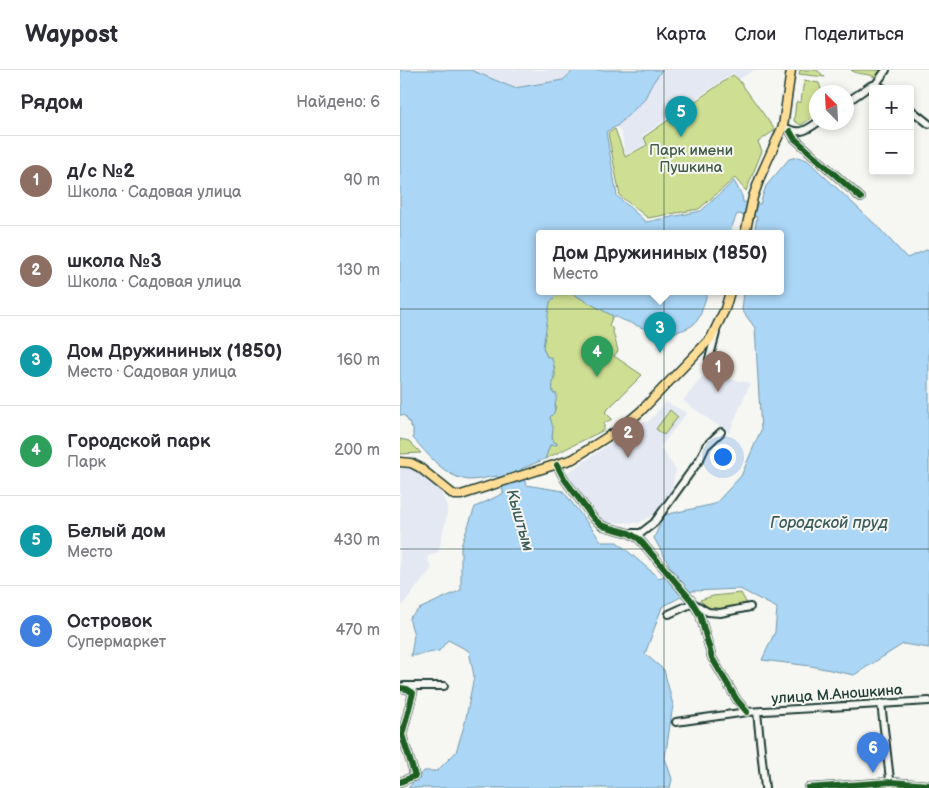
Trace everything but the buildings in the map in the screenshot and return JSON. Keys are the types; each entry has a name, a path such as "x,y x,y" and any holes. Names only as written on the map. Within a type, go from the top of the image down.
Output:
{"main road":[{"path":"746,230 753,197 761,174 783,126 791,70"},
{"path":"400,462 411,463 419,467 454,494 464,494 557,465 583,453 628,422 711,338 725,309 729,295"}],"street":[{"path":"854,97 876,84 886,70"},
{"path":"914,112 929,124"},
{"path":"783,126 861,198"},
{"path":"790,131 801,131 809,127"},
{"path":"709,359 716,329"},
{"path":"557,465 565,480 594,519 603,526 629,533 641,533 654,523 700,459 706,446 721,432"},
{"path":"629,533 639,539 693,603 700,615 712,658 737,700 747,712"},
{"path":"693,603 708,612 720,613 750,607"},
{"path":"669,614 693,603"},
{"path":"400,687 444,686"},
{"path":"400,687 407,689 413,694 402,736 415,776 400,782"},
{"name":"улица М.Аношкина","path":"676,722 747,712 929,701"},
{"path":"881,704 891,785"},
{"path":"757,712 765,788"},
{"path":"808,788 929,785"}],"shaded area":[{"path":"471,70 574,70 563,80 514,88"},
{"path":"662,70 754,70 739,79 733,73 642,136 646,144 625,155 622,135 617,126 644,100"},
{"path":"711,366 728,379 750,383 729,433 683,401"},
{"path":"666,402 687,413 660,447 676,470 669,497 655,514 638,523 603,522 594,515 567,473 644,421 648,422"},
{"path":"404,465 415,468 440,490 447,507 447,515 438,552 427,557 432,568 400,608 400,466"}],"green space":[{"path":"800,70 817,70 825,77 799,74"},
{"path":"851,70 883,70 876,78"},
{"name":"Парк имени Пушкина","path":"733,75 738,79 775,130 758,142 762,151 746,191 735,178 699,209 648,218 620,196 608,133 615,129 625,157 647,145 644,137"},
{"path":"804,80 819,83 820,85 809,85 809,120 801,125 794,121 796,102 801,102"},
{"path":"575,295 613,316 609,325 612,328 618,351 614,356 642,375 605,412 612,419 604,423 604,430 545,459 550,445 554,445 550,417 556,405 552,390 555,379 553,362 547,357 543,348 550,302 556,296"},
{"path":"670,410 678,417 664,435 656,429"},
{"path":"400,439 409,441 421,453 400,454"},
{"path":"741,593 747,604 722,610 709,609 700,600 713,596"}],"water":[{"name":"Городской пруд","path":"400,70 471,70 514,88 563,80 574,70 662,70 644,100 617,126 606,132 617,196 646,222 701,211 734,181 743,202 760,204 766,186 789,159 798,157 807,160 877,226 907,258 929,249 929,648 903,644 854,675 811,666 762,660 775,632 777,608 740,589 692,591 662,607 645,654 664,670 673,705 665,758 672,779 670,788 408,788 424,771 437,771 456,752 465,723 474,676 469,651 448,640 439,651 411,656 414,635 409,618 419,609 461,590 461,546 475,507 504,493 497,476 469,480 452,475 445,470 413,438 413,429 405,416 400,415","holes":["737,214 757,217 755,230 784,230 784,295 744,295 742,310 755,328 761,430 741,476 715,504 664,515 654,538 673,572 659,578 617,542 602,542 563,491 526,485 521,469 545,459 550,445 557,445 552,439 553,428 550,417 554,413 557,394 553,393 554,367 551,357 547,357 543,348 550,302 556,296 561,295 536,295 536,230 731,230"]},
{"name":"Городской пруд","path":"575,295 707,295 698,320 689,327 672,333 667,329 643,328 613,316"}],"cycle path":[{"path":"790,131 794,138 861,198"},
{"path":"557,465 565,480 594,519 603,526 629,533 639,539 691,600 700,615 712,658 737,700 747,712"},
{"path":"400,688 407,689 413,693 402,735 415,776 400,782"},
{"path":"808,788 891,782 929,785"}],"place":[{"name":"Белый дом","path":"681,137"},
{"name":"Дом Дружининых (1850)","path":"660,353"},
{"name":"Городской парк","path":"597,377"},
{"name":"д/с №2","path":"718,392"},
{"name":"школа №3","path":"628,458"},
{"name":"Островок","path":"873,773"}],"water label":[{"name":"Кыштым","path":"521,520"}]}
